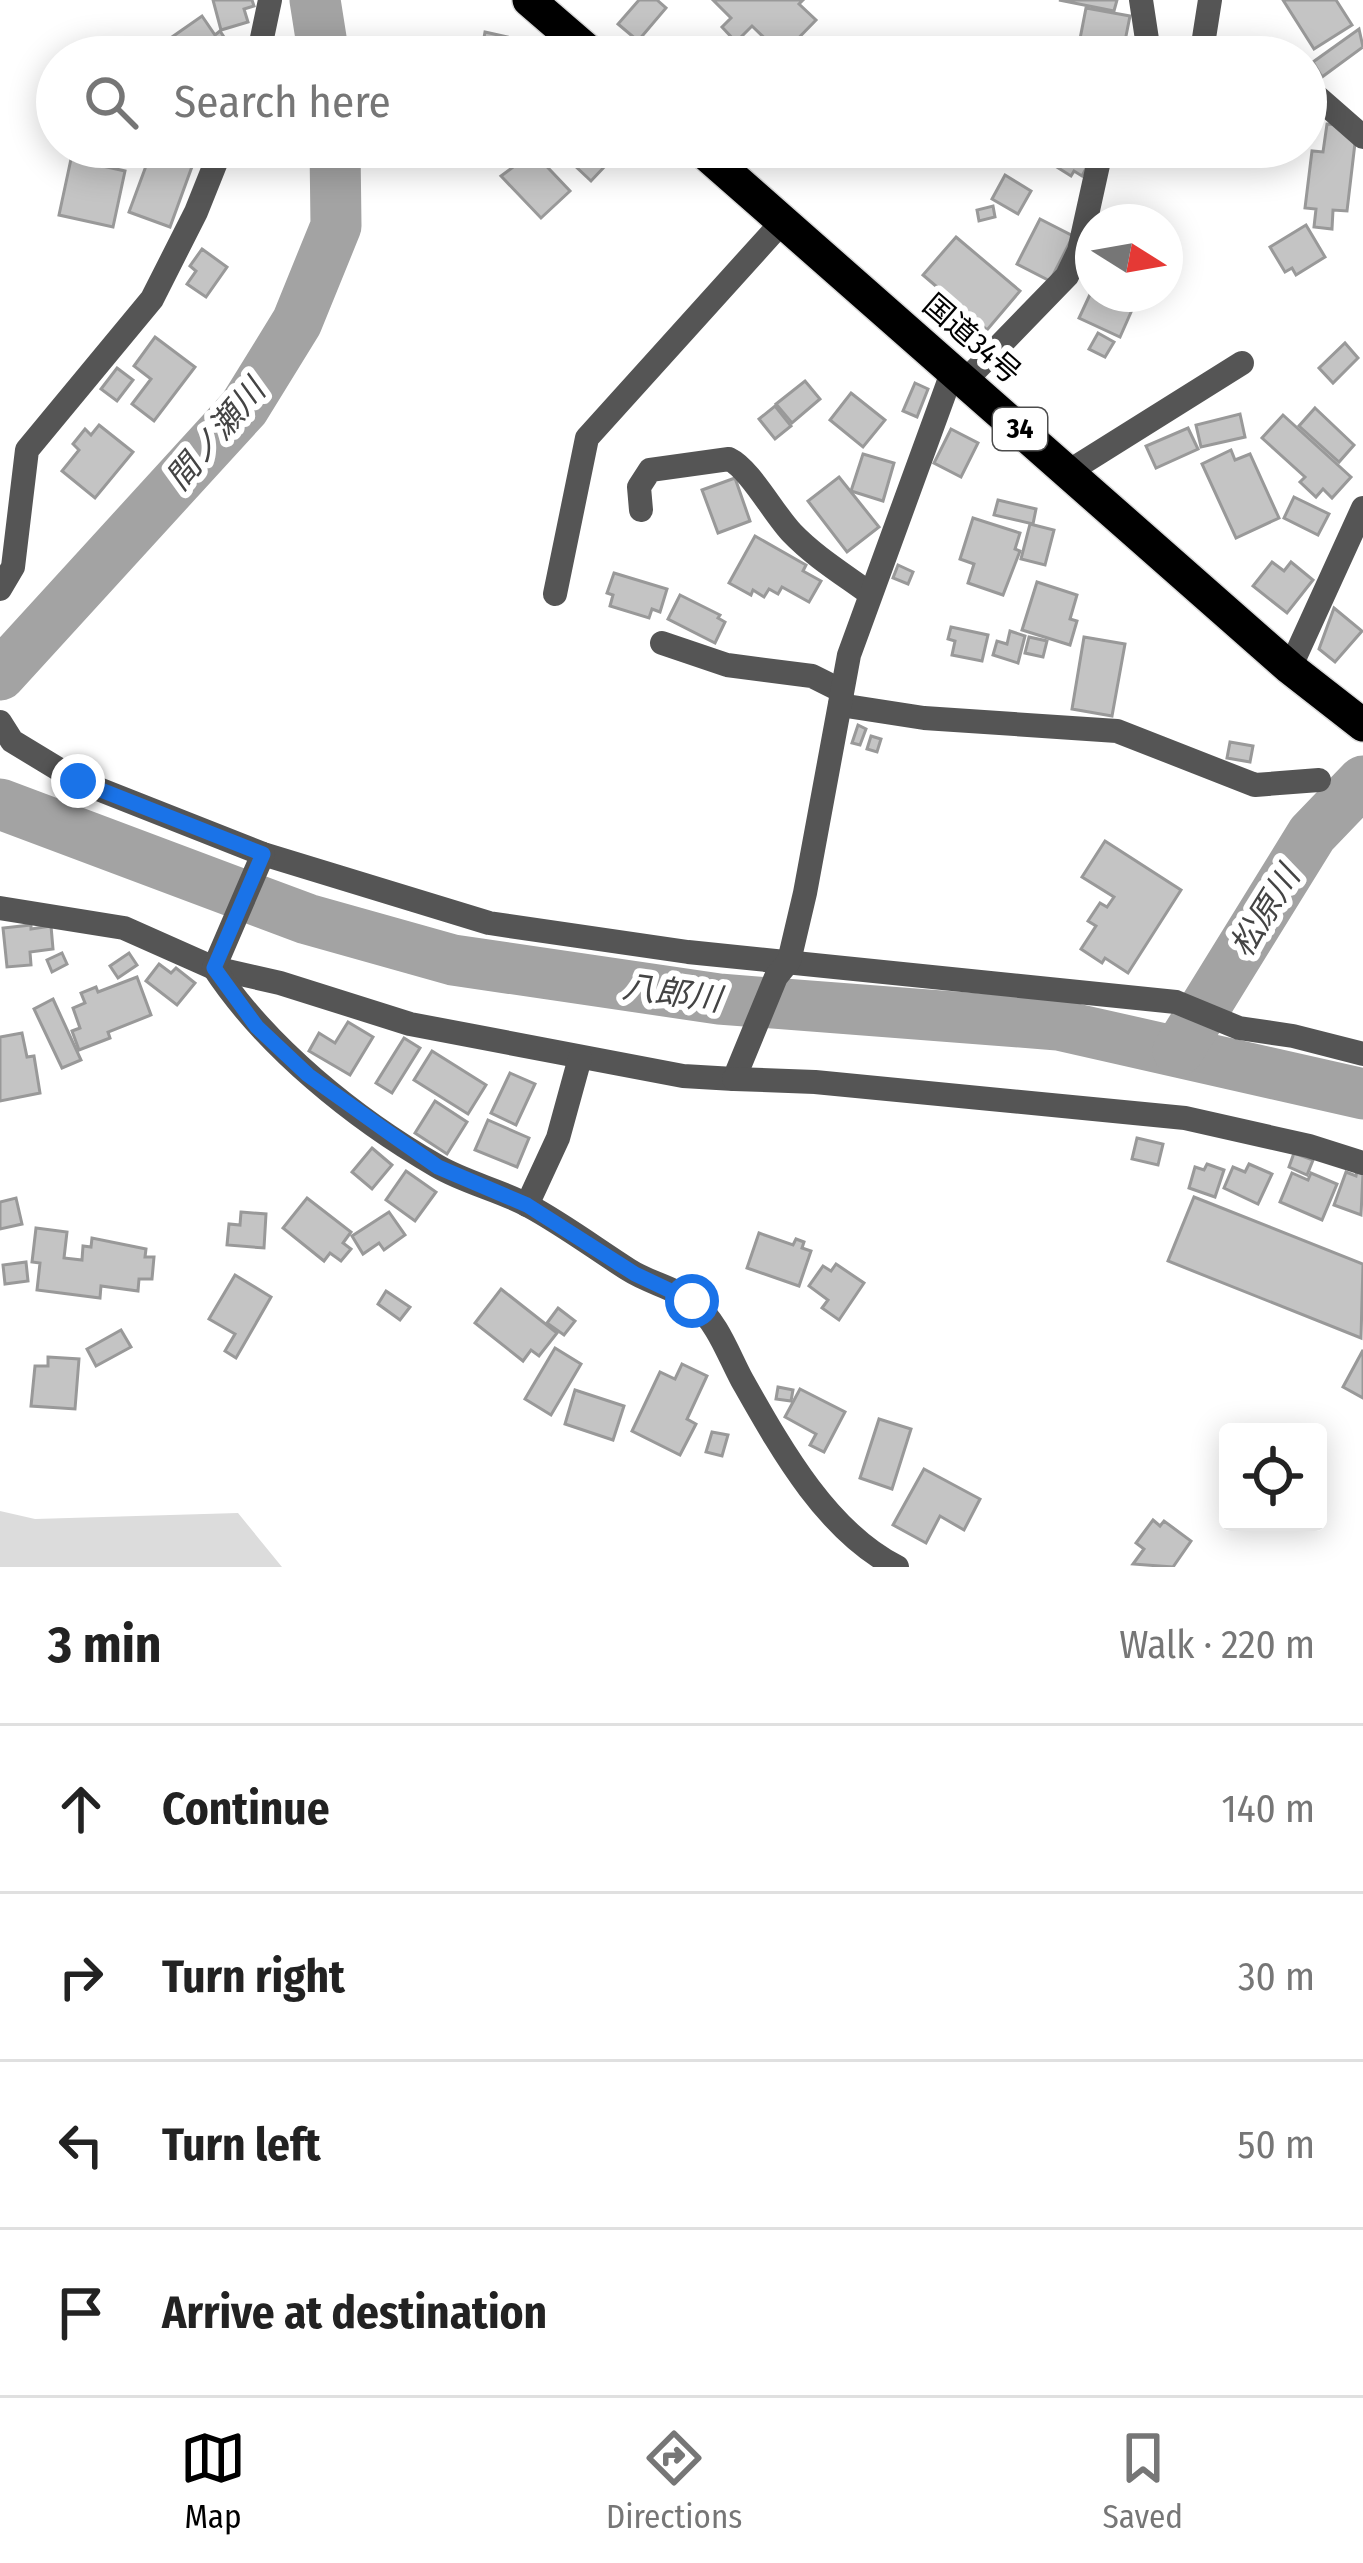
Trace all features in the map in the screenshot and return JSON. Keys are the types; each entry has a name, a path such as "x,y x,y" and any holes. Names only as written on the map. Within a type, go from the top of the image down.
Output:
{"highway":[{"path":"529,0 571,36"},
{"name":"国道34号","path":"722,168 1290,668 1354,717"}],"street":[{"path":"262,36 270,0"},
{"path":"1141,0 1146,36"},
{"path":"1205,36 1210,0"},
{"path":"1327,106 1363,139"},
{"path":"0,589 13,566 27,450 152,299 181,246 213,168"},
{"path":"737,1072 782,969 806,893 841,698 868,593 959,375 1067,276 1079,251 1097,168"},
{"path":"555,594 587,438 783,221"},
{"path":"1069,472 1242,363"},
{"path":"641,510 639,487 650,470 729,459 740,465 796,538 868,593"},
{"path":"1290,668 1363,508"},
{"path":"662,643 727,665 812,676 841,698 924,718 1118,731 1256,784 1319,780"},
{"path":"0,722 12,741 78,781 263,854 488,923 782,969 1176,1002 1239,1028 1363,1054"},
{"path":"216,961 263,854"},
{"path":"0,908 124,928 410,1024 580,1058 683,1076 737,1072 1185,1118 1363,1163"},
{"path":"216,961 257,1027 308,1075 438,1167 527,1205 635,1274 692,1301 715,1326 756,1404 825,1506 867,1552 897,1567"},
{"path":"527,1205 558,1138 580,1058"}],"shaded area":[{"path":"0,1511 35,1519 238,1513 282,1567 0,1567"}],"building":[{"path":"213,0 252,0 254,6 244,9 248,22 221,30"},
{"path":"639,0 657,0 666,8 642,36 632,36 618,24"},
{"path":"713,0 803,0 799,4 816,20 800,36 762,36 752,26 742,36 730,36 722,27 731,18"},
{"path":"1059,0 1117,0 1114,11"},
{"path":"1283,0 1336,0 1352,25 1327,41 1327,36 1306,36"},
{"path":"1086,8 1130,16 1126,36 1081,36"},
{"path":"202,16 215,35 220,31 223,36 173,36"},
{"path":"1359,29 1363,47 1327,73 1327,52"},
{"path":"1327,124 1343,125 1355,143 1347,211 1333,210 1332,229 1314,227 1316,209 1305,208 1310,168 1327,168"},
{"path":"69,168 125,171 113,227 59,215"},
{"path":"145,168 191,168 170,227 129,212"},
{"path":"512,168 548,168 570,191 541,218 501,176"},
{"path":"577,168 603,168 591,181"},
{"path":"1058,168 1086,168 1082,176 1074,171 1071,176"},
{"path":"1005,175 1031,191 1018,214 992,199"},
{"path":"993,206 995,217 979,221 977,210"},
{"path":"1040,219 1073,236 1050,281 1017,264"},
{"path":"1306,225 1325,257 1296,275 1292,268 1285,272 1270,247"},
{"path":"956,237 1020,291 987,330 923,275"},
{"path":"202,249 227,267 206,297 187,284 196,271 190,266"},
{"path":"1082,312 1131,312 1120,337 1079,318"},
{"path":"1098,333 1114,342 1105,357 1089,349"},
{"path":"155,337 195,367 154,421 132,404 151,379 134,366"},
{"path":"1345,343 1358,358 1333,383 1319,368"},
{"path":"117,368 133,380 117,401 101,389"},
{"path":"805,381 820,399 792,423 776,404"},
{"path":"915,383 928,389 917,417 903,411"},
{"path":"851,393 885,420 863,447 830,420"},
{"path":"775,406 791,426 775,439 759,419"},
{"path":"1315,408 1354,445 1339,462 1299,426"},
{"path":"1240,414 1245,437 1201,447 1196,425"},
{"path":"1283,415 1351,477 1332,498 1323,489 1316,497 1300,482 1305,477 1262,438"},
{"path":"99,425 133,452 95,498 62,471 79,450 73,444 85,429 91,435"},
{"path":"1188,428 1198,449 1156,468 1146,446"},
{"path":"951,429 978,443 961,477 934,463"},
{"path":"1231,450 1235,460 1250,454 1279,518 1236,538 1202,464"},
{"path":"863,454 894,463 883,501 851,491"},
{"path":"839,477 879,527 847,552 808,501"},
{"path":"735,478 750,521 718,533 702,490"},
{"path":"1294,497 1329,514 1318,535 1284,518"},
{"path":"998,500 1036,509 1033,524 994,515"},
{"path":"973,518 1020,533 1015,549 1020,551 1003,595 968,583 974,564 960,559"},
{"path":"1030,524 1054,530 1045,565 1021,559"},
{"path":"755,536 806,565 803,571 821,581 809,602 782,587 778,594 769,589 764,597 729,583"},
{"path":"1272,562 1284,571 1291,562 1313,580 1287,613 1253,586"},
{"path":"898,565 913,572 908,584 893,578"},
{"path":"614,573 667,589 660,612 652,609 649,618 610,606 613,595 607,593"},
{"path":"1037,582 1077,595 1070,619 1077,621 1070,645 1022,630"},
{"path":"680,595 720,615 725,622 715,643 668,619"},
{"path":"1334,608 1362,631 1335,662 1319,649"},
{"path":"951,627 988,635 982,661 952,655"},
{"path":"1010,631 1025,636 1018,663 993,655 997,641 1007,644"},
{"path":"1029,637 1047,641 1043,657 1025,653"},
{"path":"1084,637 1125,644 1112,716 1072,709"},
{"path":"858,725 866,729 860,745 852,743"},
{"path":"871,736 881,739 877,752 867,749"},
{"path":"1230,742 1253,746 1250,762 1227,758"},
{"path":"1105,841 1181,890 1128,973 1081,949 1096,926 1088,921 1100,903 1107,907 1114,897 1082,877"},
{"path":"31,925 31,929 51,926 53,949 30,952 31,965 7,967 3,928"},
{"path":"62,953 67,964 52,972 47,960"},
{"path":"129,953 137,965 118,978 110,966"},
{"path":"159,964 171,973 176,968 195,983 177,1005 146,981"},
{"path":"137,977 151,1015 79,1050 72,1031 80,1028 73,1008 85,1003 81,993 96,987 98,992"},
{"path":"53,999 81,1060 62,1068 34,1009"},
{"path":"348,1022 373,1037 350,1075 309,1051 319,1033 335,1043"},
{"path":"22,1033 27,1057 34,1056 40,1093 0,1101 0,1037"},
{"path":"404,1038 420,1048 392,1093 376,1083"},
{"path":"432,1051 486,1085 468,1114 414,1080"},
{"path":"510,1073 535,1084 516,1125 491,1113"},
{"path":"435,1101 467,1122 447,1154 415,1133"},
{"path":"488,1120 529,1138 517,1167 475,1150"},
{"path":"1137,1138 1163,1144 1158,1165 1132,1159"},
{"path":"372,1148 392,1165 372,1189 352,1172"},
{"path":"1294,1153 1313,1160 1307,1175 1289,1167"},
{"path":"1207,1164 1224,1170 1215,1197 1189,1188 1195,1167 1204,1170"},
{"path":"1249,1164 1272,1174 1258,1204 1224,1188 1233,1167 1245,1172"},
{"path":"406,1171 436,1192 415,1221 386,1200"},
{"path":"1357,1171 1363,1173 1361,1215 1334,1205 1346,1172 1356,1176"},
{"path":"1292,1173 1308,1180 1311,1173 1337,1184 1322,1220 1280,1202"},
{"path":"1194,1197 1363,1264 1361,1338 1168,1261"},
{"path":"16,1198 22,1224 0,1229 0,1202"},
{"path":"307,1198 351,1232 343,1243 351,1249 341,1261 330,1253 324,1261 283,1228"},
{"path":"241,1212 266,1214 264,1248 227,1245 229,1224 240,1225"},
{"path":"389,1212 405,1235 384,1250 379,1243 363,1254 352,1236"},
{"path":"36,1228 67,1232 64,1258 82,1260 83,1246 91,1247 92,1238 146,1249 145,1257 154,1257 152,1279 139,1279 138,1291 101,1286 100,1298 37,1290 40,1263 32,1262"},
{"path":"759,1233 793,1245 796,1239 811,1251 799,1286 747,1268"},
{"path":"26,1262 28,1281 5,1284 3,1265"},
{"path":"836,1264 864,1283 839,1320 822,1308 828,1300 809,1286 823,1266 831,1271"},
{"path":"235,1275 271,1297 236,1358 225,1351 235,1334 209,1319"},
{"path":"501,1289 557,1333 539,1356 531,1350 523,1361 475,1323"},
{"path":"386,1291 410,1307 400,1320 378,1304"},
{"path":"558,1308 575,1321 564,1335 547,1323"},
{"path":"121,1330 131,1347 96,1366 87,1349"},
{"path":"555,1348 581,1364 551,1415 525,1399"},
{"path":"1363,1350 1363,1398 1343,1387"},
{"path":"48,1357 79,1359 75,1409 31,1406 35,1366 48,1366"},
{"path":"682,1364 707,1376 687,1419 696,1424 680,1455 632,1431 660,1372 675,1379"},
{"path":"778,1387 793,1390 791,1401 776,1399"},
{"path":"800,1389 845,1412 824,1452 810,1445 816,1434 785,1417"},
{"path":"575,1390 624,1406 613,1440 565,1424"},
{"path":"879,1419 911,1429 892,1489 860,1478"},
{"path":"712,1432 728,1435 722,1456 706,1452"},
{"path":"924,1469 980,1499 964,1530 940,1516 926,1543 893,1525"},
{"path":"1153,1520 1160,1526 1164,1521 1191,1541 1173,1567 1133,1564 1144,1549 1136,1543"}],"waterway":[{"name":"間ノ瀬川","path":"315,0 321,36"},
{"name":"間ノ瀬川","path":"0,675 244,408 297,322 336,226 335,168"},
{"name":"松原川","path":"1178,1051 1312,834 1363,781"},
{"name":"八郎川","path":"0,804 307,919 453,960 719,999 1058,1025 1363,1094"}],"route":[{"path":"78,781 263,854 214,968 257,1027 308,1075 438,1167 527,1205 635,1274 692,1301"}]}
